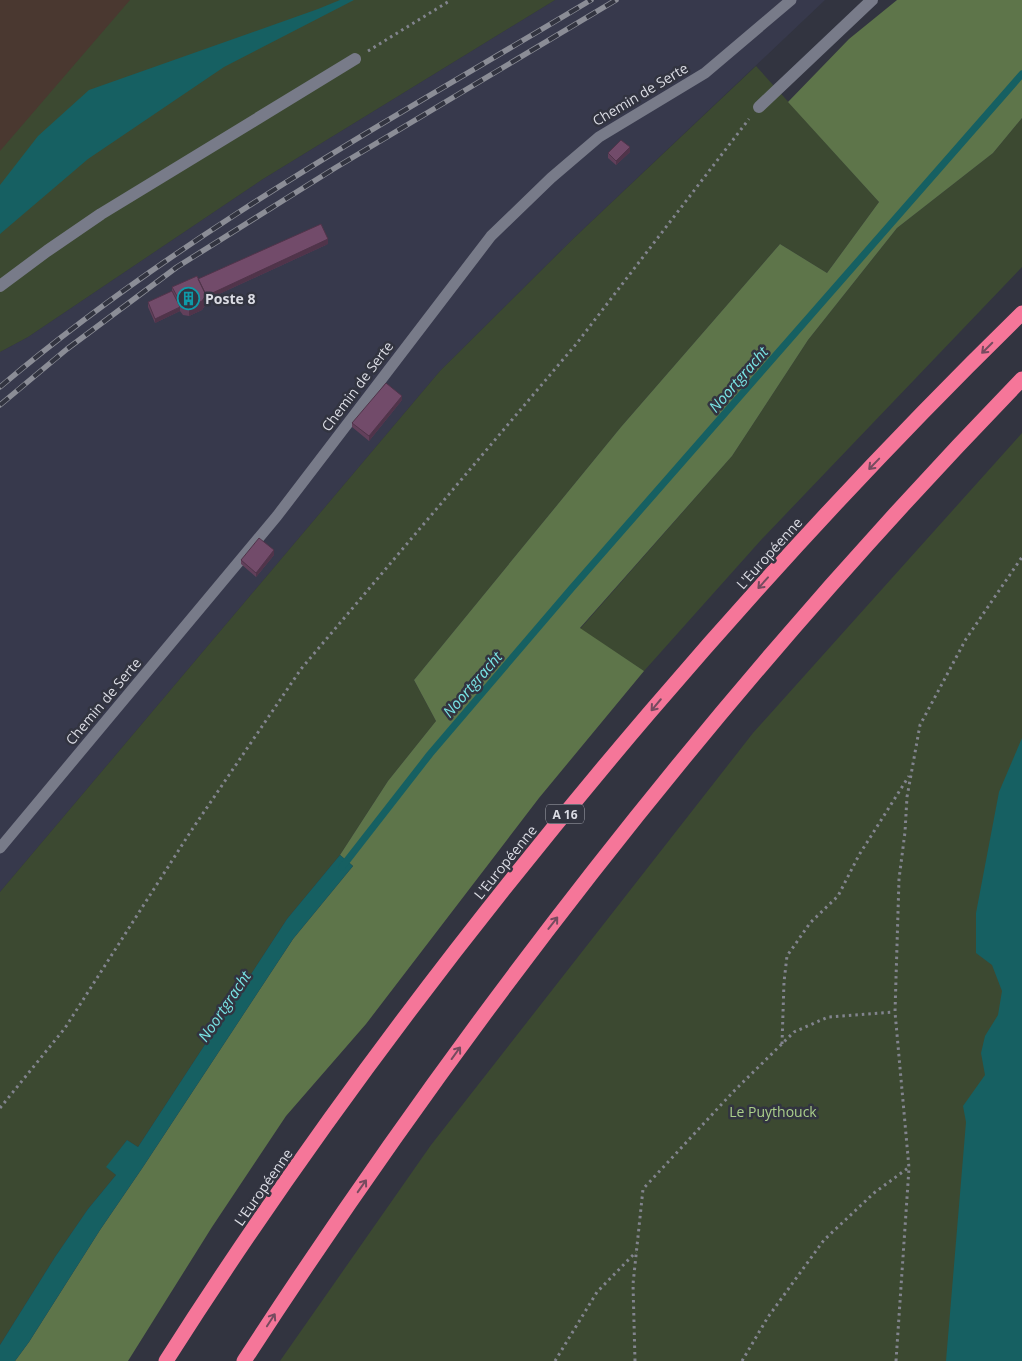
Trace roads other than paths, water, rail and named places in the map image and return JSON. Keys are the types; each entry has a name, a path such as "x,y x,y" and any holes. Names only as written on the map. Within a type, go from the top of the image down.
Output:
{"highway":[{"name":"L'Européenne","path":"166,1361 256,1225 334,1114 441,970 534,851 748,600 909,427 1022,314"},
{"path":"244,1361 306,1266 407,1121 520,965 576,892 690,751 806,614 1022,379"}],"street":[{"path":"758,107 872,0"},
{"path":"0,286 100,214 355,59"}],"lane":[{"name":"Chemin de Serte","path":"0,848 277,516 491,236 551,178 599,136 705,73 791,0"}],"waterway":[{"name":"Noortgracht","path":"342,867 430,754 571,589 1022,74"}],"railway":[{"path":"0,387 69,331 213,229 363,135 591,0"},
{"path":"0,405 67,349 177,267 335,168 616,0"}],"place":[{"name":"Poste 8","path":"189,298"}],"park label":[{"name":"Le Puythouck","path":"773,1111"}]}
